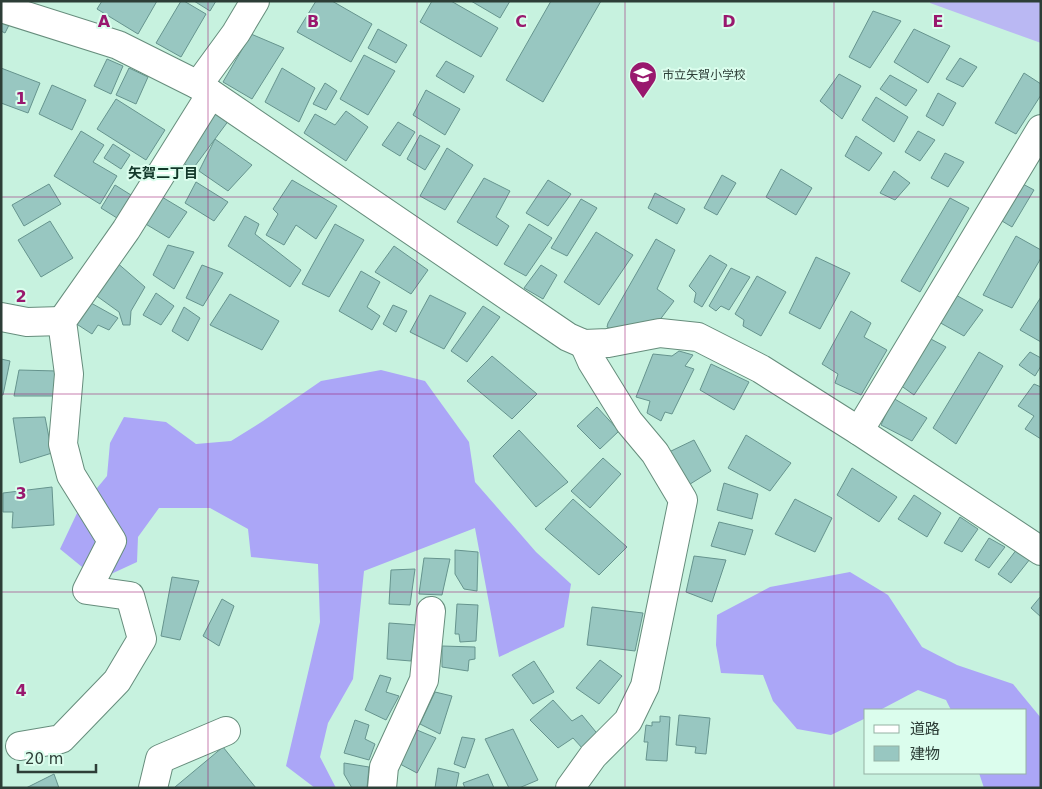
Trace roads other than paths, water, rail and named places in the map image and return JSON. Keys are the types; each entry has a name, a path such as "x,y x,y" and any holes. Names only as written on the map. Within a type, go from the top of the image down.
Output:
{"street":[{"path":"20,746 61,739 117,681 142,639 130,596 88,590 112,541 71,475 69,467 64,444 68,374 62,321 126,230 255,1"},
{"path":"1,8 118,45 204,89 568,337 584,344 608,343 660,333 698,338 761,369 1041,551"},
{"path":"859,431 1037,143"},
{"path":"1,317 27,322 62,321"},
{"path":"570,788 593,756 628,721 645,686 683,500 655,454 629,422 592,362 584,344"},
{"path":"382,788 384,767 424,680 431,611"},
{"path":"153,788 160,759 226,731"}],"place":[{"name":"市立矢賀小学校","path":"643,99"}],"district":[{"name":"矢賀二丁目","path":"163,173"}]}
